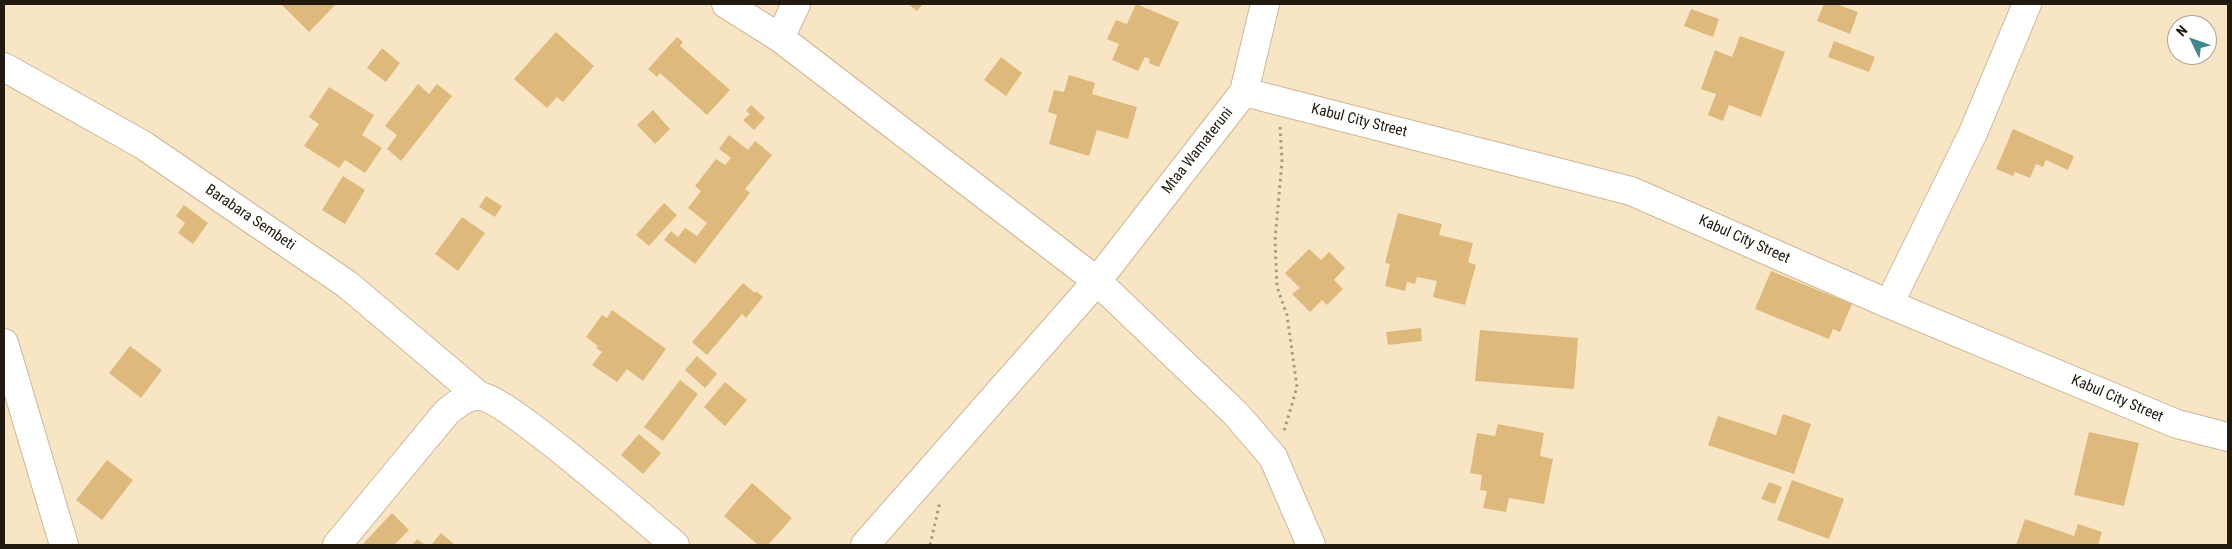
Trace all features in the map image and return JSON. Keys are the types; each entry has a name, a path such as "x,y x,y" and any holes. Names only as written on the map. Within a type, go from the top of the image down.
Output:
{"street":[{"path":"726,4 780,38 1096,281 1236,414 1273,457 1311,545"},
{"path":"780,38 796,4"},
{"name":"Mtaa Wamateruni","path":"865,545 1096,281 1244,92 1265,4"},
{"path":"1889,304 1972,133 2027,4"},
{"name":"Barabara Sembeti","path":"4,67 144,145 340,279 478,395 490,399 526,423 675,545"},
{"name":"Kabul City Street","path":"1244,92 1631,191 1889,304 2177,424 2228,437"},
{"path":"4,343 64,545"},
{"path":"338,545 446,413 460,402 478,395"}],"path":[{"path":"1273,457 1280,445 1297,387 1287,315 1277,287 1276,240 1282,161 1278,101"}],"building":[{"path":"281,4 336,4 309,32"},
{"path":"908,4 923,4 917,11"},
{"path":"1136,4 1179,22 1159,67 1149,63 1150,59 1145,57 1138,71 1112,60 1119,44 1107,39 1116,20 1127,24"},
{"path":"1824,4 1836,4 1858,12 1850,34 1817,21"},
{"path":"1691,9 1719,19 1713,37 1684,26"},
{"path":"556,32 594,66 563,102 557,97 547,108 514,79"},
{"path":"1740,36 1785,52 1761,117 1729,105 1723,121 1708,115 1716,94 1701,89 1715,50 1732,57"},
{"path":"677,37 683,42 680,46 730,90 707,115 660,73 657,77 648,69"},
{"path":"1834,41 1875,57 1869,72 1828,57"},
{"path":"382,48 400,63 386,82 367,68"},
{"path":"1001,57 1022,73 1006,96 984,80"},
{"path":"1069,75 1095,83 1092,94 1137,107 1128,139 1097,130 1089,156 1049,144 1057,115 1048,112 1054,90 1064,92"},
{"path":"418,84 429,94 437,84 452,96 401,161 387,149 397,135 385,126"},
{"path":"329,87 374,115 362,135 382,148 365,173 345,160 339,168 304,146 319,124 309,117"},
{"path":"751,105 765,118 754,130 743,120 750,114 746,111"},
{"path":"653,110 670,129 655,144 637,125"},
{"path":"2013,129 2074,156 2068,170 2046,160 2043,167 2036,164 2030,178 2015,172 2013,176 1996,169"},
{"path":"729,135 748,150 755,141 772,155 745,189 750,193 695,264 664,240 671,231 678,237 685,228 697,236 707,223 688,208 701,191 695,186 716,159 725,165 731,158 719,149"},
{"path":"343,176 365,190 345,224 322,210"},
{"path":"486,196 502,206 495,217 479,207"},
{"path":"664,203 677,215 649,246 636,235"},
{"path":"184,205 208,223 193,244 178,233 185,223 176,216"},
{"path":"1398,213 1442,224 1439,235 1473,243 1468,262 1476,265 1465,305 1433,297 1437,281 1417,277 1415,284 1407,282 1405,291 1385,286 1390,264 1385,263"},
{"path":"462,217 485,233 458,271 435,254"},
{"path":"1309,249 1321,260 1329,252 1345,268 1334,280 1343,289 1327,305 1322,300 1310,312 1292,294 1300,288 1285,273"},
{"path":"1771,271 1852,304 1840,332 1833,329 1829,339 1755,309"},
{"path":"743,283 763,297 746,318 742,314 707,355 692,342"},
{"path":"612,310 666,349 643,381 627,369 617,382 592,365 602,352 596,348 598,346 586,337 602,315 607,318"},
{"path":"1421,328 1422,341 1388,345 1386,332"},
{"path":"1480,330 1578,338 1574,389 1475,381"},
{"path":"130,346 162,370 141,398 109,373"},
{"path":"697,356 717,374 705,388 685,370"},
{"path":"680,380 698,394 663,441 644,427"},
{"path":"725,382 747,400 725,426 704,407"},
{"path":"1783,414 1811,424 1794,474 1708,445 1718,416 1776,435"},
{"path":"1498,424 1544,433 1540,456 1553,459 1544,504 1509,498 1506,512 1483,508 1487,491 1480,490 1482,475 1470,473 1477,433 1495,436"},
{"path":"2089,432 2139,443 2124,506 2074,495"},
{"path":"639,434 661,453 643,474 621,455"},
{"path":"107,460 133,480 102,520 76,500"},
{"path":"1792,480 1844,499 1829,539 1777,520"},
{"path":"1769,482 1782,487 1775,504 1761,499"},
{"path":"752,483 792,518 768,545 758,545 724,516"},
{"path":"392,513 409,530 394,545 362,545"},
{"path":"2025,519 2074,536 2078,524 2102,532 2098,545 2016,545"},
{"path":"441,533 455,545 431,545"},
{"path":"417,539 425,545 412,545"}]}
